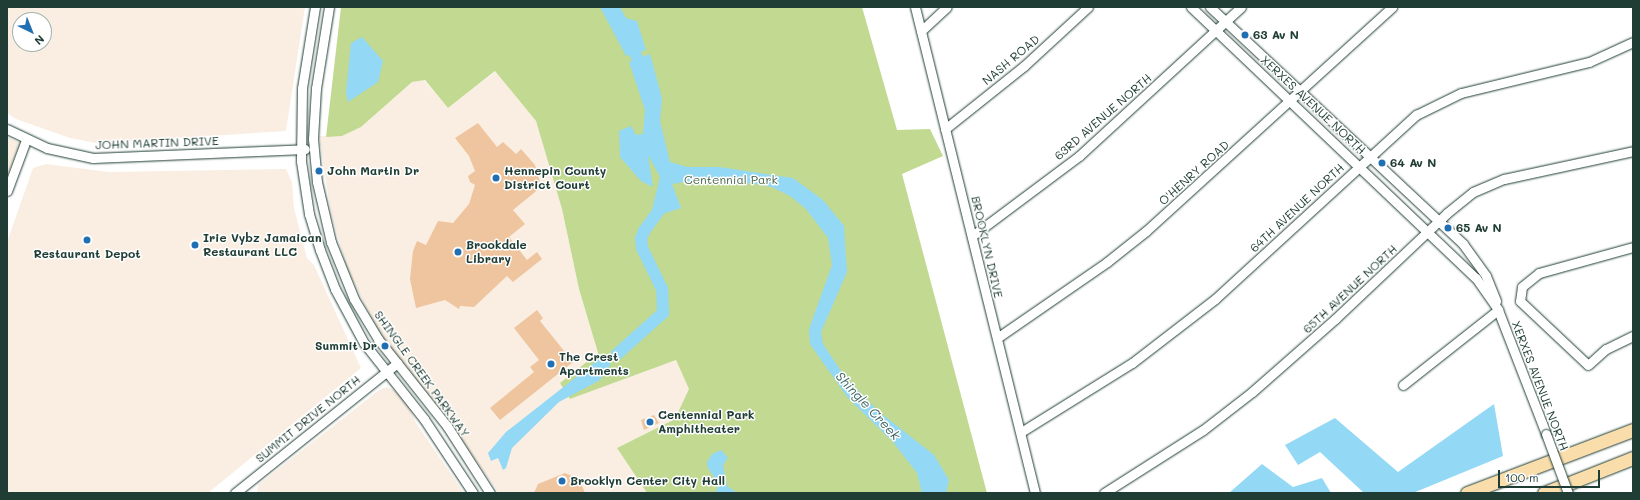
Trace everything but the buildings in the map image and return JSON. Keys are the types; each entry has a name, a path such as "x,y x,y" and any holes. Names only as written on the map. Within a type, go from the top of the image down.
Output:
{"highway":[{"path":"1466,493 1633,430"},
{"path":"1544,493 1633,458"}],"street":[{"name":"SHINGLE CREEK PARKWAY","path":"315,7 302,88 301,149 311,222 329,276 359,334 386,373 424,419 474,493"},
{"name":"SHINGLE CREEK PARKWAY","path":"329,7 316,88 314,149 323,212 342,272 362,313 397,363 443,421 490,493"},
{"name":"BROOKLYN DRIVE","path":"915,7 1035,493"},
{"path":"921,31 947,7"},
{"name":"NASH ROAD","path":"945,129 1024,66 1088,7"},
{"name":"XERXES AVENUE NORTH","path":"1191,7 1360,166 1476,278 1498,310"},
{"name":"XERXES AVENUE NORTH","path":"1210,7 1463,244 1481,268 1493,292 1498,310 1568,493"},
{"name":"63RD AVENUE NORTH","path":"972,236 1079,156 1241,7"},
{"name":"O'HENRY ROAD","path":"997,338 1112,258 1188,195 1392,7"},
{"name":"64TH AVENUE NORTH","path":"1021,432 1132,363 1180,327 1215,299 1402,126 1438,102 1484,87 1589,62 1633,42"},
{"name":"JOHN MARTIN DRIVE","path":"7,129 26,140 70,155 104,159 314,149"},
{"path":"7,191 26,140"},
{"name":"65TH AVENUE NORTH","path":"1104,493 1203,430 1252,392 1473,192 1504,179 1633,151"},
{"path":"1633,247 1539,273 1522,286 1520,301 1588,365 1606,348 1633,336"},
{"path":"1403,385 1498,310"},
{"name":"SUMMIT DRIVE NORTH","path":"235,493 246,489 397,363"}],"shaded area":[{"path":"7,7 305,7 286,131 96,143 70,138 16,119 7,113"},
{"path":"496,71 536,121 562,209 579,289 598,354 560,383 570,399 676,360 690,389 676,419 617,448 647,493 499,493 425,390 383,341 347,269 331,214 319,136 342,136 361,127 412,82 424,80 448,108"},
{"path":"7,137 20,143 7,177"},
{"path":"46,164 109,172 286,169 292,182 294,208 307,258 314,265 361,368 208,493 12,493 7,490 7,242 33,168"},
{"path":"387,387 399,393 409,406 416,423 464,493 257,493 258,485 379,390"}],"green space":[{"name":"Centennial Park","path":"341,7 862,7 897,130 930,129 943,156 902,174 987,493 647,493 617,448 675,419 689,389 676,360 570,399 560,383 598,353 579,289 562,209 536,121 495,71 448,108 425,80 412,82 361,127 342,136 326,137"}],"water":[{"path":"600,7 620,7 626,18 637,21 646,50 626,56"},
{"path":"362,37 383,61 378,82 348,102 346,92 351,43"},
{"path":"650,54 662,98 660,121 670,162 687,167 719,167 793,178 823,200 844,226 847,272 821,332 823,344 845,377 878,411 934,455 949,480 946,493 922,493 917,473 893,442 848,398 810,344 809,329 832,265 828,238 806,209 790,196 772,187 732,180 697,180 672,184 681,208 650,218 660,177 648,155 653,187 641,181 620,157 619,131 631,126 636,135 643,134 645,110 629,62"},
{"path":"603,356 611,364 600,380 559,402 512,448 506,468 503,470 498,458 491,461 488,453 506,432"},
{"path":"1494,404 1503,456 1413,493 1364,493 1320,452 1298,465 1285,445 1335,418 1398,472"},
{"path":"721,450 728,458 723,465 727,486 737,493 715,493 719,485 708,468 707,462 712,454"},
{"path":"1262,464 1293,487 1322,478 1331,493 1229,493"}],"waterway":[{"name":"Shingle Creek","path":"628,39 644,72"},
{"path":"617,354 663,313 662,289 642,248 641,239 644,231 664,203"}],"place":[{"name":"63 Av N","path":"1245,35"},
{"name":"64 Av N","path":"1382,163"},
{"name":"John Martin Dr","path":"319,171"},
{"name":"Hennepin County District Court","path":"496,178"},
{"name":"65 Av N","path":"1448,228"},
{"name":"Restaurant Depot","path":"87,240"},
{"name":"Irie Vybz Jamaican Restaurant LLC","path":"195,245"},
{"name":"Brookdale Library","path":"458,252"},
{"name":"Summit Dr","path":"385,346"},
{"name":"The Crest Apartments","path":"551,364"},
{"name":"Centennial Park Amphitheater","path":"650,422"},
{"name":"Brooklyn Center City Hall","path":"562,481"}]}
